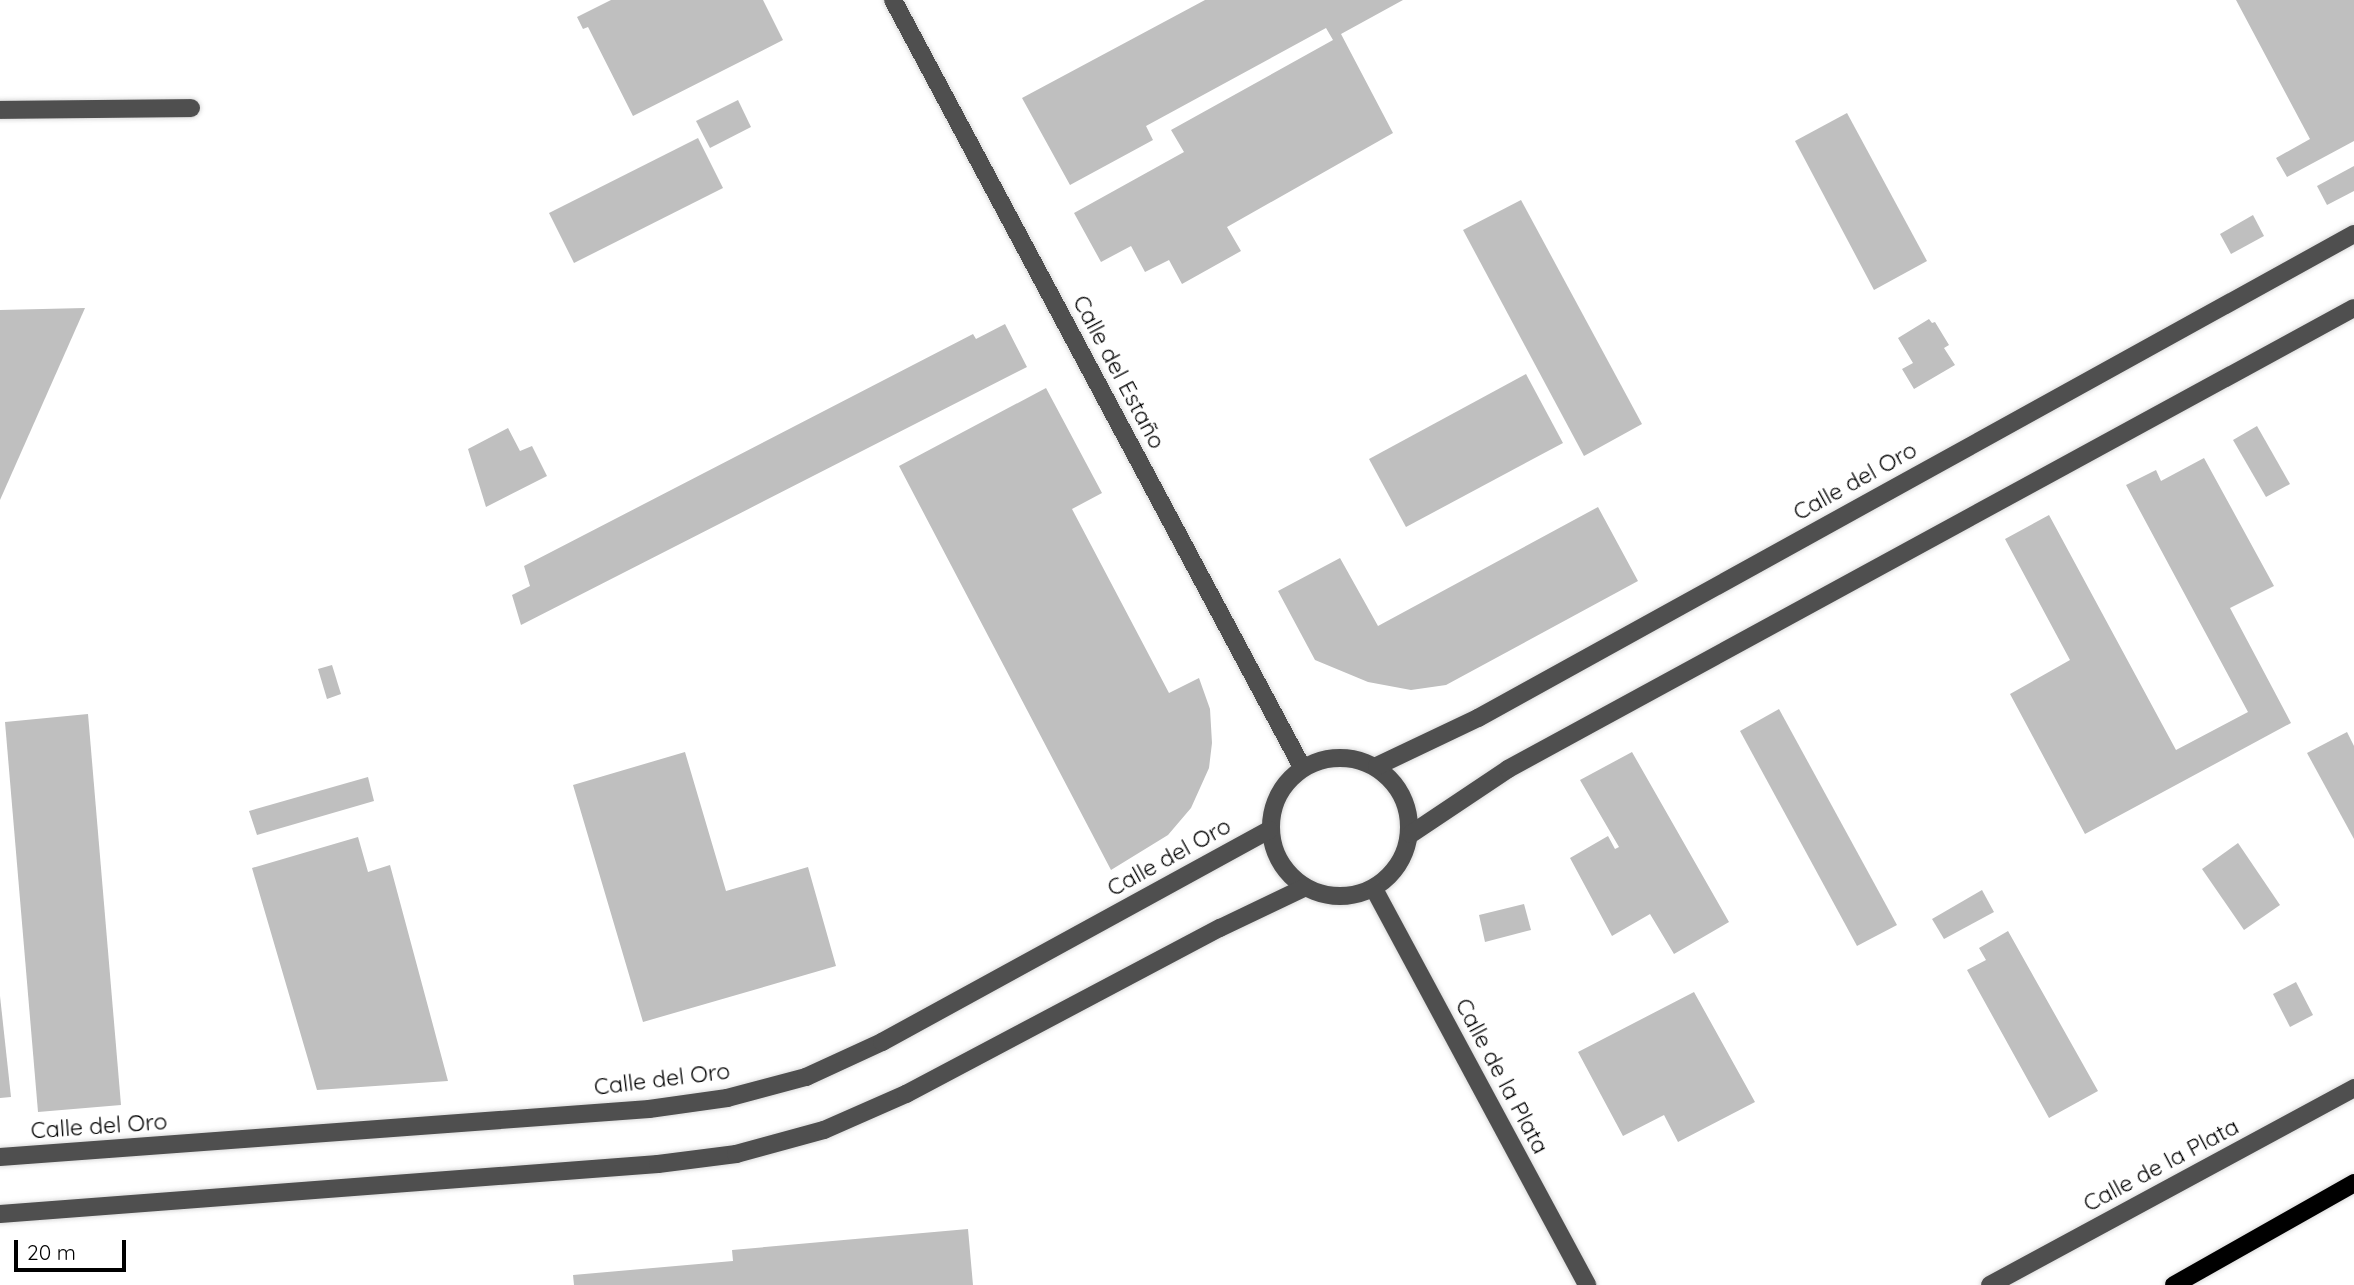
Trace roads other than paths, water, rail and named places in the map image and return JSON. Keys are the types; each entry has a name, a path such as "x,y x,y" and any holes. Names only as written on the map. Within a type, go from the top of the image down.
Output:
{"main road":[{"path":"2174,1285 2354,1183"}],"street":[{"name":"Calle del Estaño","path":"893,0 1302,767"},
{"path":"0,110 191,108"},
{"name":"Calle del Oro","path":"1377,766 1478,718 2354,234"},
{"path":"1411,834 1508,769 2354,308"},
{"path":"1340,756 1377,766 1404,796 1411,834 1399,866 1374,889 1339,898 1304,888 1279,863 1269,830 1277,794 1302,767 1340,756"},
{"name":"Calle del Oro","path":"0,1157 649,1109 727,1098 806,1077 882,1042 1269,830"},
{"path":"0,1214 658,1164 736,1154 824,1130 906,1094 1220,928 1304,888"},
{"name":"Calle de la Plata","path":"1374,889 1587,1285"},
{"name":"Calle de la Plata","path":"1990,1285 2354,1088"}]}
